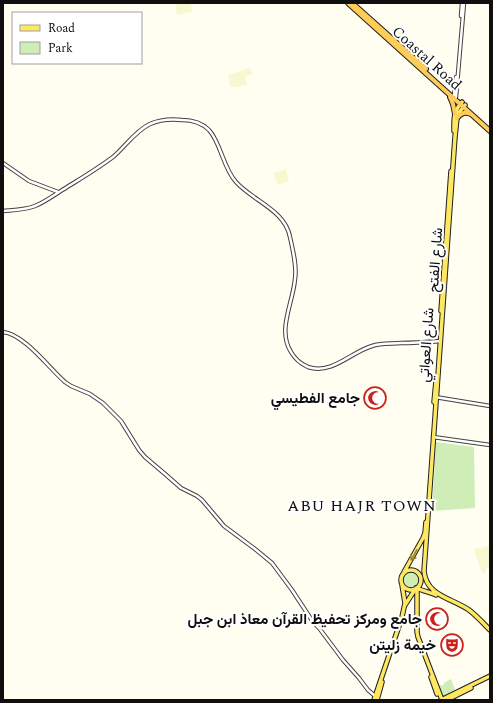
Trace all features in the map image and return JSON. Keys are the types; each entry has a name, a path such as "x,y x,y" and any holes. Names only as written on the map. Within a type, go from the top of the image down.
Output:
{"highway":[{"name":"Coastal Road","path":"348,3 447,92 490,127"},
{"name":"Coastal Road","path":"352,3 455,96 473,116 490,131"},
{"path":"447,92 453,104 456,116 464,113 473,116"}],"main road":[{"path":"456,116 456,108 463,104"},
{"name":"شارع العواتي","path":"404,572 425,533 456,116"},
{"path":"375,699 399,629 405,606 420,585 424,571 433,438"},
{"path":"375,699 404,606 401,576 407,570 418,572 431,589 470,611 490,631"},
{"path":"402,585 409,590 416,589 430,592 465,610 490,631"},
{"path":"416,589 416,637 441,700 490,677"},
{"path":"447,700 490,677"}],"street":[{"path":"455,96 463,3"},
{"path":"3,211 28,208 43,202 109,159 148,125 157,122 180,120 198,123 212,135 230,173 236,182 279,216 289,232 296,274 285,327 285,338 287,347 293,356 307,366 312,368 322,368 337,364 372,346 440,341"},
{"path":"3,163 29,181 59,192"},
{"path":"3,332 18,338 26,344 65,382 103,402 121,421 145,457 181,488 202,500 224,526 272,562 313,622 375,699"},
{"path":"436,396 490,405"},
{"path":"433,438 490,446"}],"green space":[{"path":"175,3 191,3 192,12 177,15"},
{"path":"250,68 253,74 245,76 247,85 237,87 230,86 228,75"},
{"path":"286,169 289,181 278,185 273,174"},
{"path":"436,442 474,447 475,508 432,511"},
{"path":"490,546 490,566 486,569 486,572 483,573 474,549"},
{"path":"411,572 417,574 419,580 417,586 411,588 405,586 403,580 405,574"},
{"path":"451,679 455,690 443,696 439,686 442,686"}],"place":[{"name":"جامع الفطيسي","path":"375,398"},
{"name":"جامع ومركز تحفيظ القرآن معاذ ابن جبل","path":"437,619"},
{"name":"خيمة زليتن","path":"452,645"}],"district":[{"name":"ABU HAJR TOWN","path":"362,505"}]}
